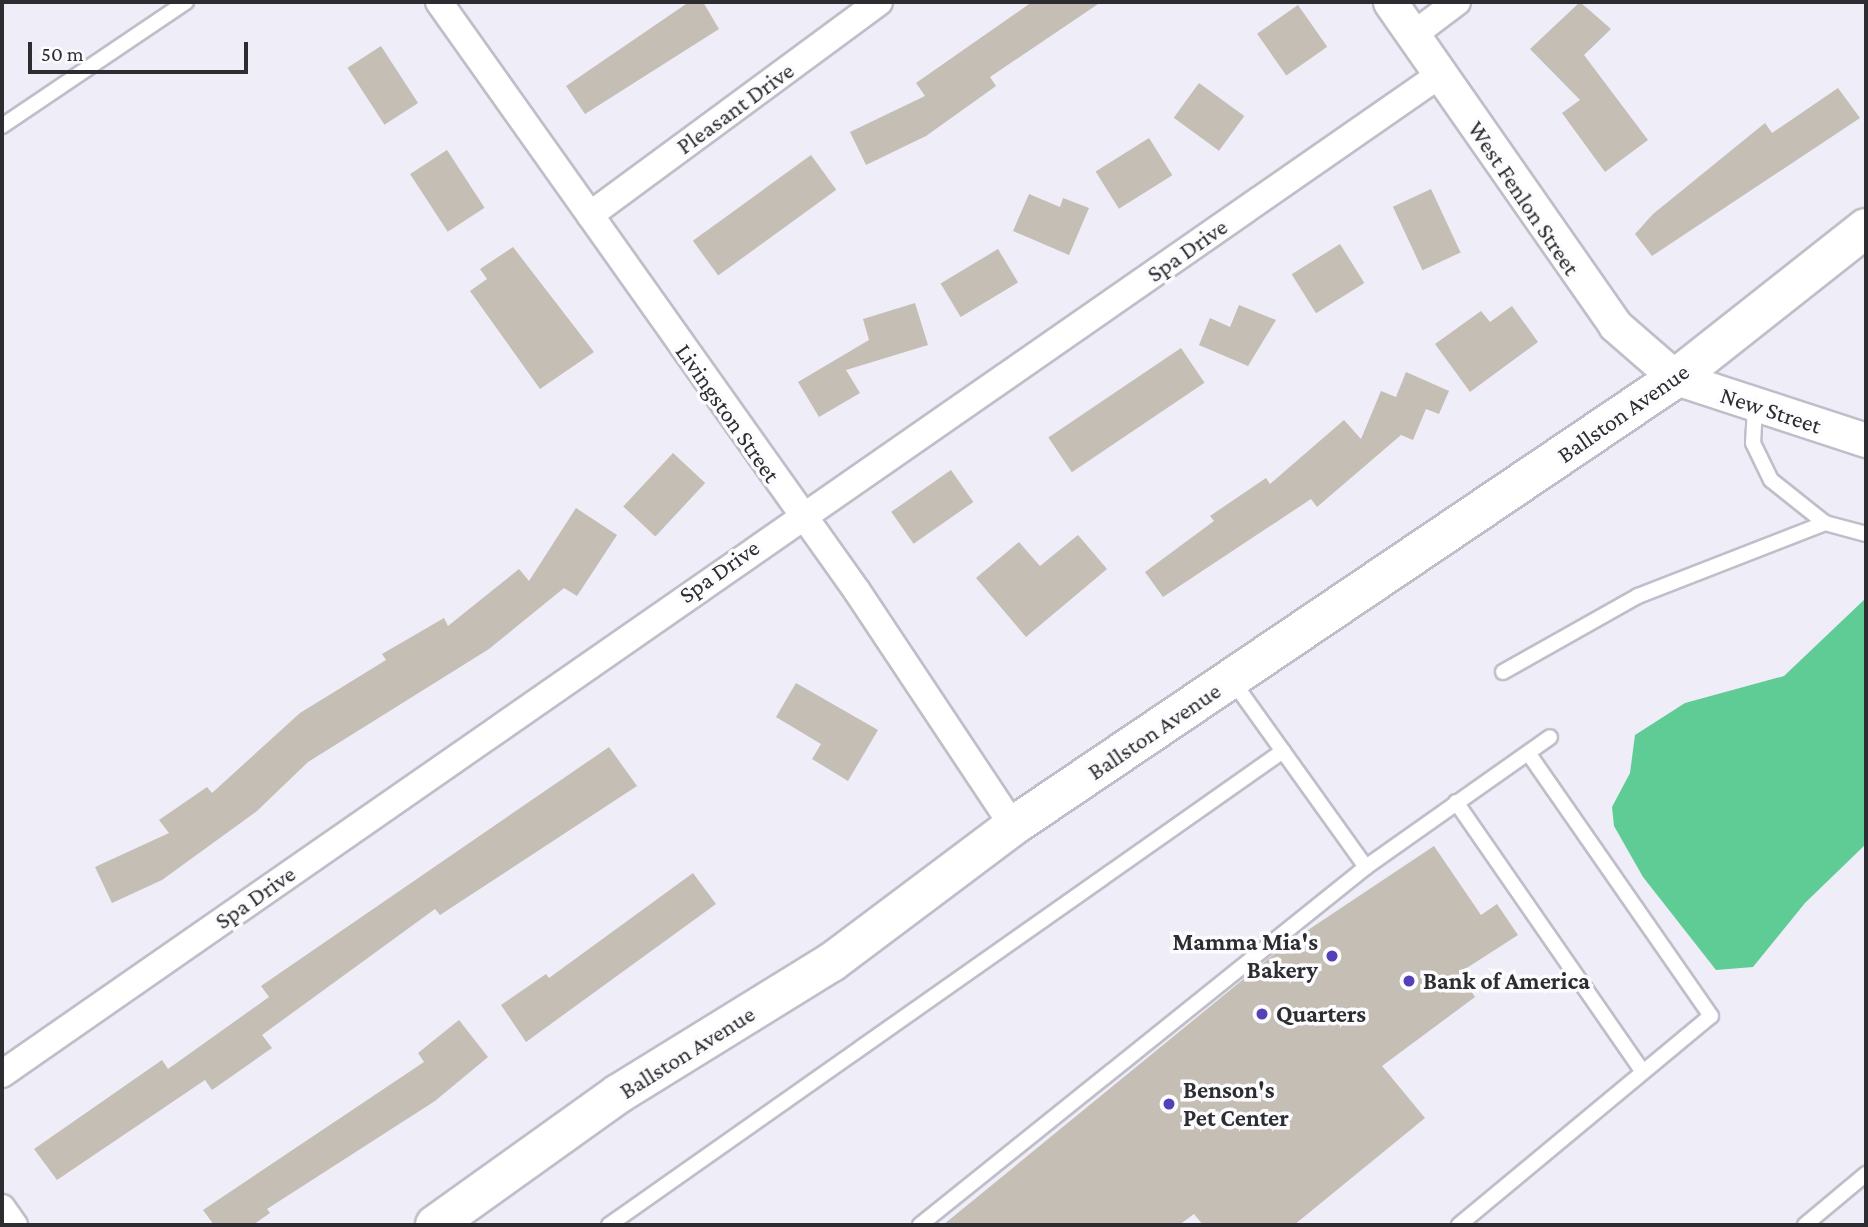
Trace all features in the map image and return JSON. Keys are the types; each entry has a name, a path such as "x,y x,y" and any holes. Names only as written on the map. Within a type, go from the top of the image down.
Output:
{"highway":[{"name":"Ballston Avenue","path":"435,1225 618,1094 832,962 1013,826 1676,378 1866,228"}],"street":[{"name":"Livingston Street","path":"439,2 799,515 1013,826"},
{"name":"Pleasant Drive","path":"590,215 879,2"},
{"name":"West Fenlon Street","path":"1390,2 1582,286 1615,325 1676,378"},
{"path":"1413,35 1457,2"},
{"name":"Spa Drive","path":"2,1074 799,515 1441,74"},
{"name":"New Street","path":"1676,378 1755,406 1866,440"},
{"path":"2,1208 14,1225"}],"lane":[{"path":"2,126 186,2"},
{"path":"1755,406 1753,443 1771,480 1825,523 1866,534"},
{"path":"1503,672 1638,596 1825,523"},
{"path":"1231,679 1366,867"},
{"path":"920,1225 1366,867 1550,737"},
{"path":"609,1225 1283,751"},
{"path":"1459,1225 1711,1016 1528,752"},
{"path":"1455,802 1643,1072"},
{"path":"1805,1225 1866,1174"}],"green space":[{"path":"1866,598 1866,844 1805,903 1753,967 1716,970 1643,877 1614,826 1612,807 1630,773 1635,735 1685,703 1784,676"}],"building":[{"path":"689,2 703,2 719,29 585,114 566,86"},
{"path":"1032,2 1101,2 990,77 996,86 926,136 866,165 850,132 925,96 916,83"},
{"path":"1580,2 1611,29 1584,55 1648,140 1605,172 1562,113 1580,100 1530,49"},
{"path":"1298,5 1327,47 1286,75 1257,34"},
{"path":"381,46 418,103 384,125 347,68"},
{"path":"1199,83 1244,116 1219,151 1174,118"},
{"path":"1838,88 1860,118 1652,256 1635,234 1653,214 1765,123 1772,133"},
{"path":"1149,138 1172,175 1119,209 1096,171"},
{"path":"447,150 485,208 448,232 410,174"},
{"path":"811,155 836,190 718,276 693,241"},
{"path":"1431,189 1461,252 1423,270 1393,207"},
{"path":"1029,194 1060,207 1063,198 1089,208 1069,255 1013,231"},
{"path":"1340,244 1364,283 1316,313 1292,274"},
{"path":"513,247 594,352 540,389 470,291 487,279 480,269"},
{"path":"998,249 1018,282 961,317 941,284"},
{"path":"915,303 928,345 846,370 860,393 819,417 798,382 869,340 863,319"},
{"path":"1239,305 1276,320 1248,366 1199,345 1210,318 1230,327"},
{"path":"1512,306 1538,342 1470,392 1435,344 1481,311 1490,322"},
{"path":"1181,348 1204,383 1072,472 1048,437"},
{"path":"1406,372 1449,391 1439,414 1426,409 1413,440 1401,435 1317,507 1311,499 1163,597 1145,572 1214,521 1210,516 1266,478 1270,484 1344,420 1361,439 1381,391 1396,397"},
{"path":"673,453 705,483 655,536 623,506"},
{"path":"951,470 973,502 914,544 891,512"},
{"path":"576,508 617,535 577,596 564,588 489,649 308,762 257,811 162,880 112,903 95,867 169,833 159,820 207,787 212,793 300,713 386,660 382,654 444,618 448,626 519,569 529,581"},
{"path":"1078,535 1107,569 1026,637 976,578 1019,542 1040,566"},
{"path":"796,683 878,730 848,781 812,759 821,744 776,717"},
{"path":"609,747 637,786 440,915 435,909 262,1035 272,1048 212,1090 205,1080 57,1180 34,1149 162,1060 168,1069 269,997 261,986"},
{"path":"1434,846 1481,915 1497,904 1518,935 1459,973 1475,997 1382,1066 1425,1118 1294,1225 1203,1225 1194,1214 1179,1225 943,1225 1284,946"},
{"path":"693,873 716,904 526,1042 501,1005 546,974 549,978"},
{"path":"459,1020 488,1057 435,1101 267,1209 270,1213 253,1225 214,1225 203,1210 424,1062 418,1053"}],"place":[{"name":"Mamma Mia's Bakery","path":"1332,956"},
{"name":"Bank of America","path":"1409,981"},
{"name":"Quarters","path":"1262,1014"},
{"name":"Benson's Pet Center","path":"1169,1104"}]}
